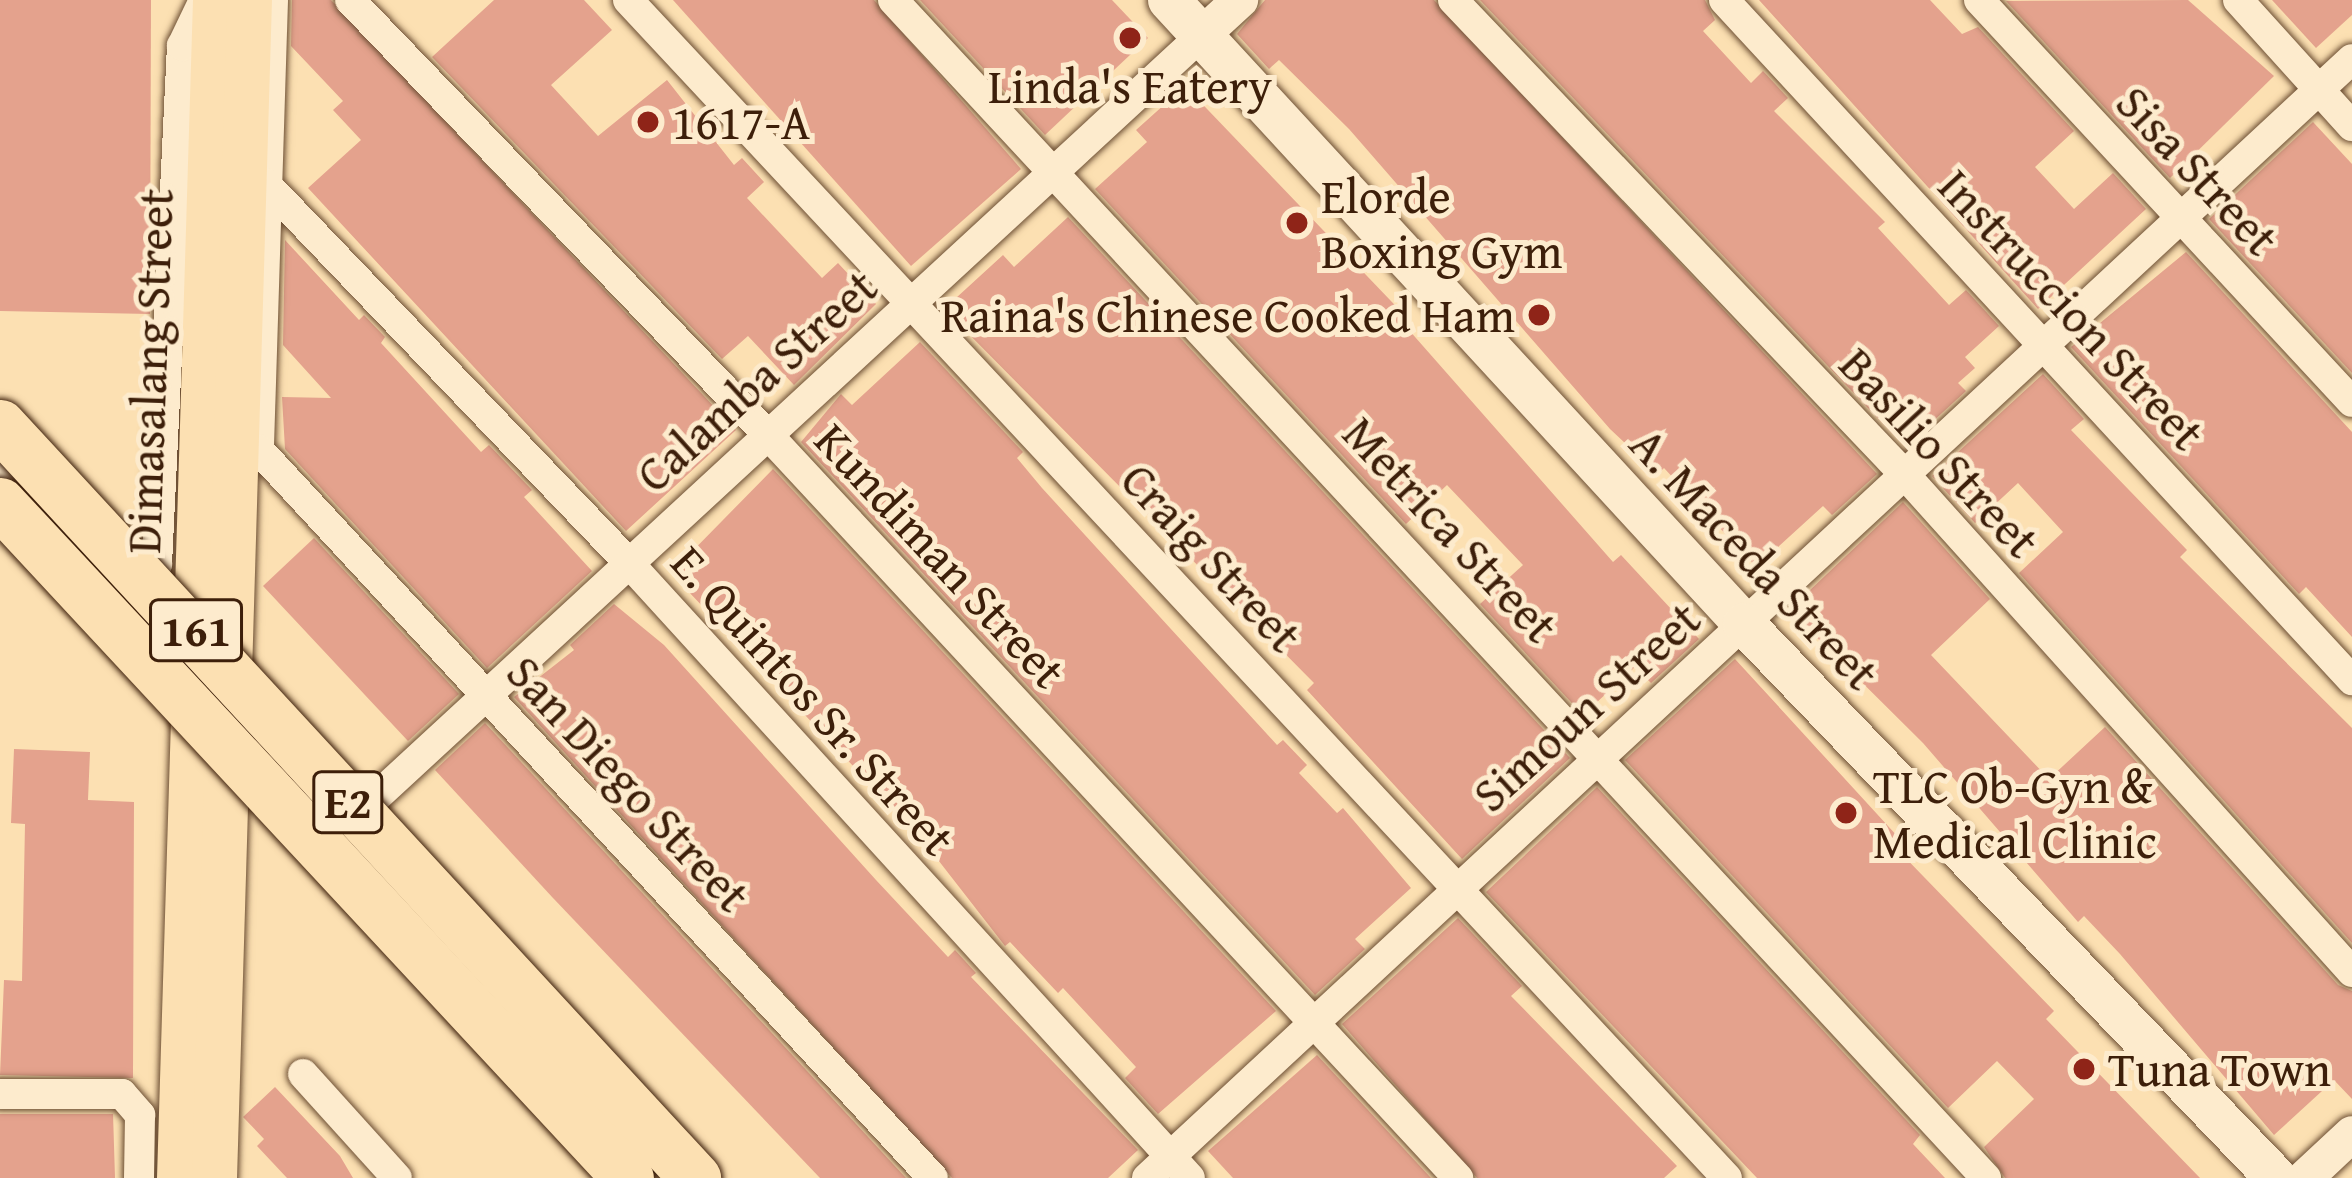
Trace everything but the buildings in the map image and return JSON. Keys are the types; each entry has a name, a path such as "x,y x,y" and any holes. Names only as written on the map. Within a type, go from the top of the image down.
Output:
{"highway":[{"name":"E2","path":"0,425 695,1178"},
{"name":"E2","path":"0,503 628,1178"}],"main road":[{"name":"Dimasalang Street","path":"214,1178 230,86 215,0"},
{"name":"Dimasalang Street","path":"179,1178 230,86 249,0"},
{"name":"A. Maceda Street","path":"1168,0 1744,624 2276,1178"}],"street":[{"name":"Dimasalang Street","path":"0,465 124,598 158,564 182,46 204,0"},
{"path":"266,184 273,0"},
{"name":"Kundiman Street","path":"350,0 769,436 1458,1178"},
{"name":"Craig Street","path":"628,0 1726,1178"},
{"name":"Metrica Street","path":"893,0 1598,752 1986,1178"},
{"name":"Calamba Street","path":"338,832 1240,0"},
{"name":"Basilio Street","path":"1453,0 1906,476 2352,972"},
{"name":"Instruccion Street","path":"1724,0 2352,680"},
{"name":"Sisa Street","path":"1979,0 2352,402"},
{"path":"2238,0 2352,127"},
{"name":"Simoun Street","path":"1169,1171 1598,752 2048,347 2352,59"},
{"name":"San Diego Street","path":"266,184 259,450 934,1178"},
{"name":"E. Quintos Sr. Street","path":"266,184 627,561 1169,1171"},
{"path":"303,1074 397,1178"},
{"path":"0,1094 122,1094 140,1115 139,1178"},
{"path":"2305,1178 2352,1134"}],"place":[{"name":"Linda's Eatery","path":"1130,38"},
{"name":"1617-A","path":"648,122"},
{"name":"Elorde Boxing Gym","path":"1297,223"},
{"name":"Raina's Chinese Cooked Ham","path":"1539,315"},
{"name":"TLC Ob-Gyn & Medical Clinic","path":"1846,813"},
{"name":"Tuna Town","path":"2084,1069"}]}
